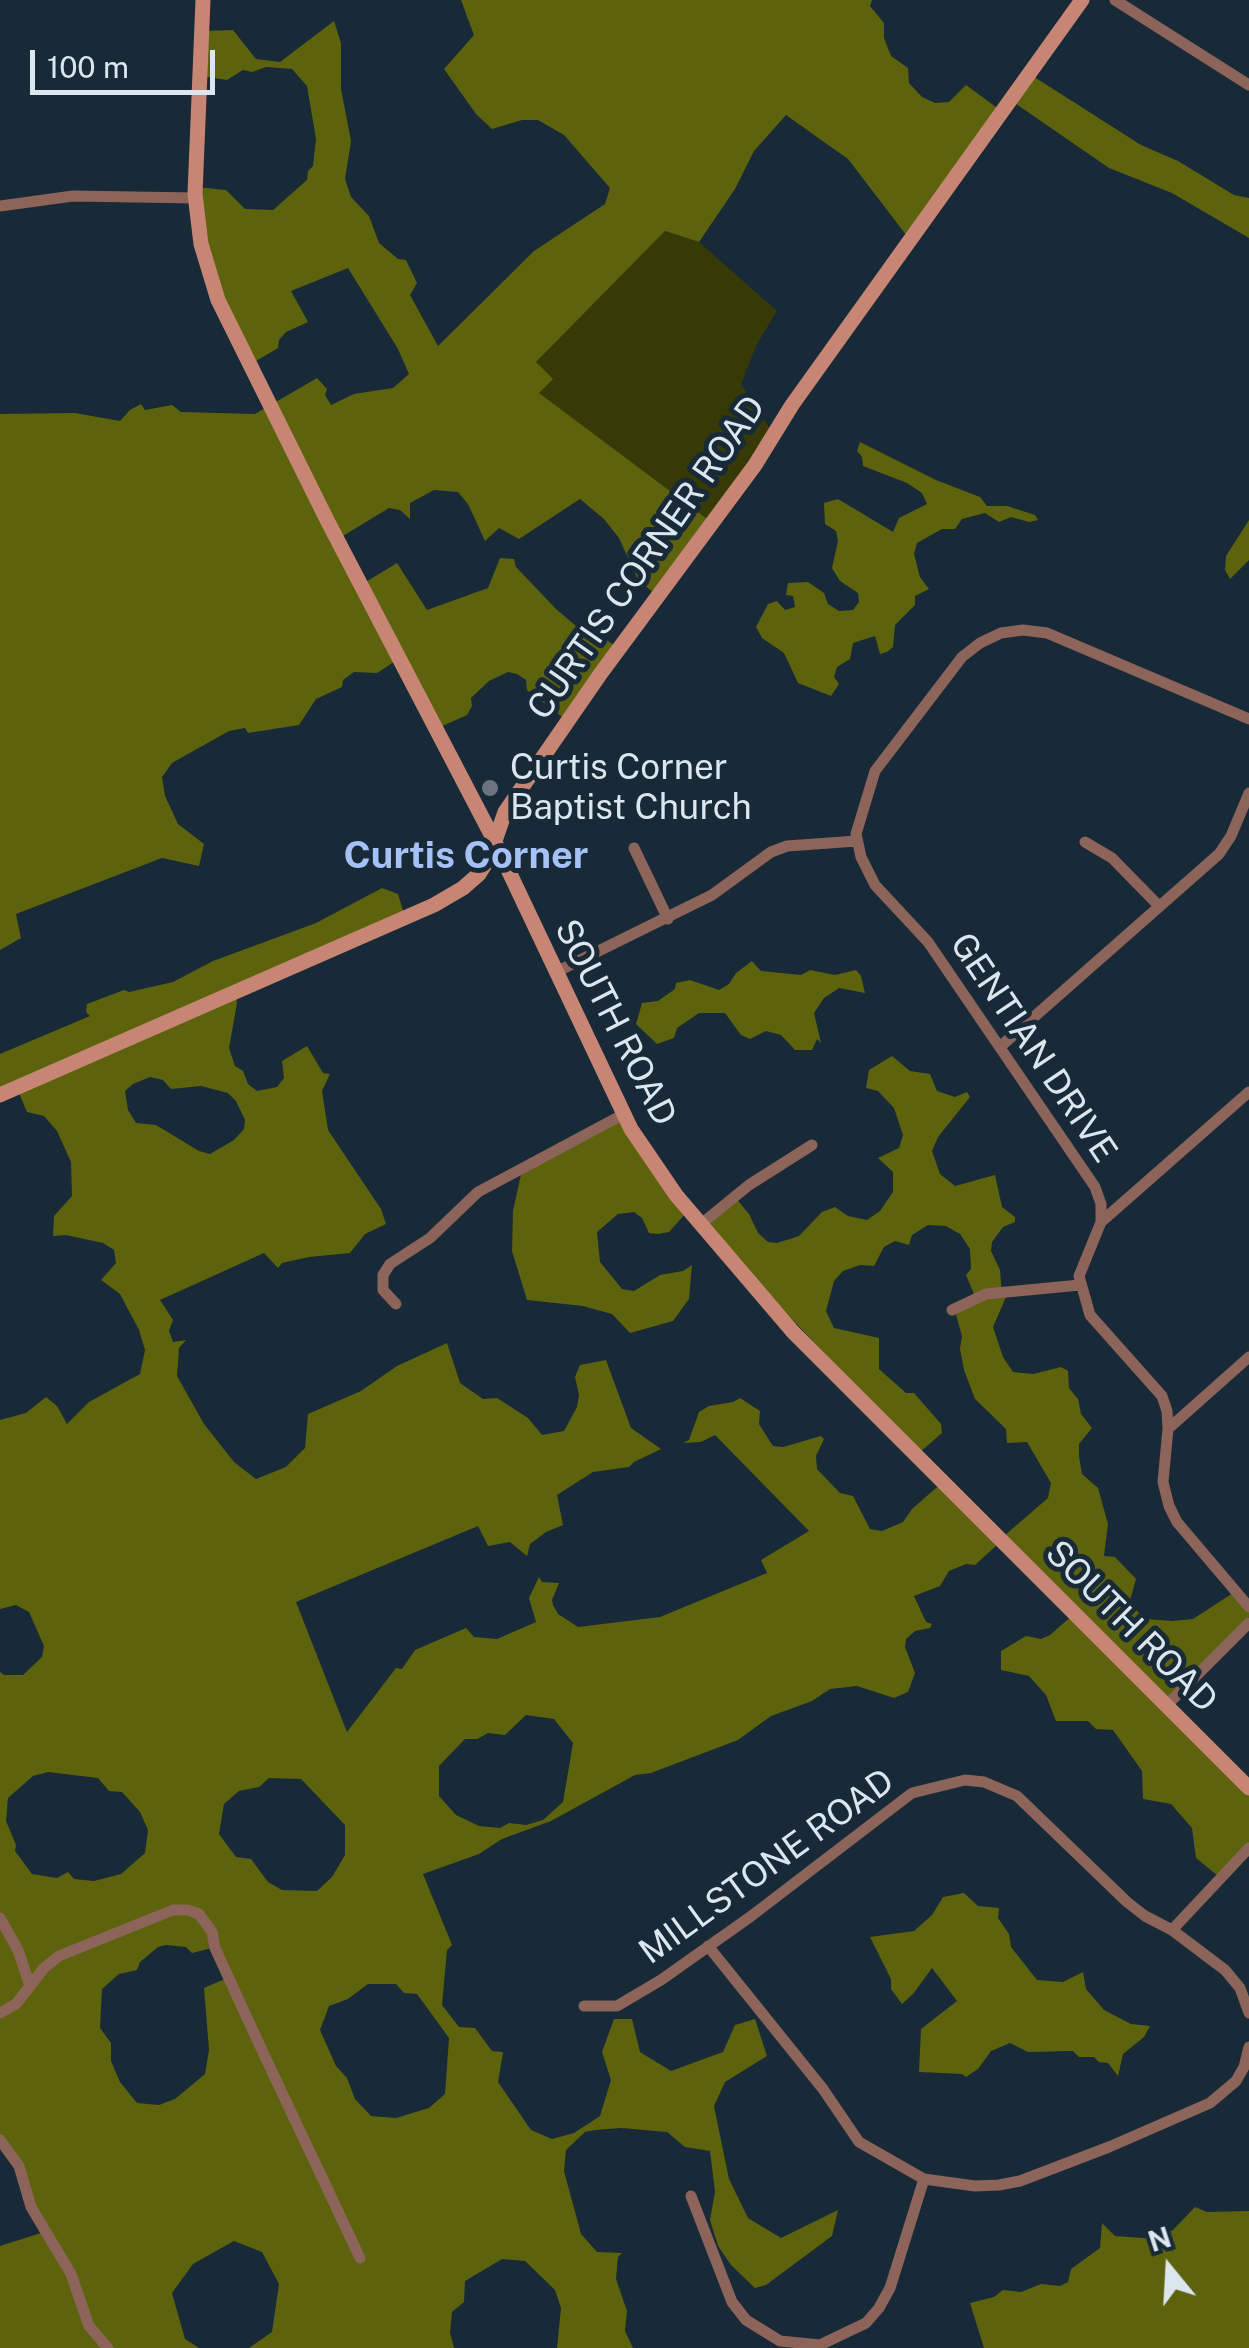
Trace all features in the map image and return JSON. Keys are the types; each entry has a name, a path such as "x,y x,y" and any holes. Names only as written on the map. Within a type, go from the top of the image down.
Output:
{"street":[{"name":"SOUTH ROAD","path":"204,0 196,198 201,244 218,300 327,520 494,840 624,1114 662,1179 793,1332 1249,1788"},
{"name":"CURTIS CORNER ROAD","path":"0,1095 434,905 479,874 490,858 506,812 601,672 755,465 792,405 1082,0"},
{"path":"1115,0 1200,57 1249,84"},
{"path":"0,206 74,196 196,198"},
{"path":"556,972 712,895 770,852 787,846 856,841 875,771 962,657 1001,633 1046,633 1249,719"},
{"path":"1001,1046 1219,854 1249,793"},
{"name":"GENTIAN DRIVE","path":"856,841 875,885 928,942 1095,1186 1102,1204 1101,1222 1080,1285"},
{"path":"1086,842 1112,858 1159,906"},
{"path":"634,848 668,918"},
{"path":"1101,1222 1249,1092"},
{"path":"396,1304 383,1290 383,1274 390,1264 430,1238 486,1186 624,1114"},
{"path":"700,1224 749,1185 812,1145"},
{"path":"952,1310 986,1294 1080,1285 1098,1327 1162,1396 1168,1429 1163,1482 1177,1522 1249,1606"},
{"path":"1168,1429 1249,1357"},
{"path":"1167,1706 1249,1622"},
{"name":"MILLSTONE ROAD","path":"584,2006 617,2006 708,1946 912,1793 965,1780 984,1782 1017,1796 1127,1902 1225,1970 1240,1988 1249,2013"},
{"path":"1172,1930 1249,1848"},
{"path":"0,2013 16,2004 52,1960 66,1952 173,1910 199,1914 212,1932 254,2032 360,2258"},
{"path":"0,1918 18,1950 30,1986"},
{"path":"708,1946 823,2089 860,2142 924,2179 975,2186 1010,2183 1109,2148 1210,2103 1236,2081 1249,2047"},
{"path":"0,2140 19,2166 38,2222 71,2274 90,2326 108,2348"},
{"path":"690,2196 732,2302 746,2320 780,2341 820,2345 866,2323 879,2308 890,2288 924,2179"}],"shaded area":[{"path":"461,0 872,0 870,6 884,23 884,38 891,56 908,68 909,83 922,97 935,103 949,102 966,85 1000,110 910,240 848,159 786,115 754,151 735,189 699,242 665,231 536,362 553,379 539,393 710,521 654,593 638,580 619,538 580,499 519,539 499,528 485,541 458,492 434,490 410,503 410,519 400,510 389,508 338,539 364,583 397,563 427,610 488,588 500,558 514,559 516,567 556,609 576,626 590,629 617,647 566,720 527,690 526,680 508,672 489,681 471,698 467,715 438,728 400,658 377,673 354,672 343,680 342,687 316,699 299,725 248,733 245,728 229,731 172,763 162,777 165,796 178,824 204,844 199,866 162,858 16,914 21,938 0,950 0,414 75,413 120,421 141,404 145,410 172,405 181,412 255,414 317,378 327,389 325,395 331,405 354,394 393,388 409,374 348,268 291,291 308,322 286,332 278,348 251,364 218,301 195,187 226,190 245,209 273,210 307,180 316,139 307,86 292,69 243,70 227,80 202,76 202,31 233,30 256,59 280,62 334,21 341,43 341,89 351,141 345,179 351,197 369,216 379,243 398,259 406,260 417,283 410,295 438,346 534,251 605,204 610,188 564,135 538,120 522,120 492,129 476,114 444,69 474,35"},
{"path":"1028,73 1141,145 1178,161 1234,195 1249,198 1249,238 1172,193 1109,168 1009,99"},
{"path":"665,231 699,242 777,311 757,344 741,384 771,430 710,521 538,393 536,362"},
{"path":"860,442 980,497 987,506 1007,506 1035,515 1038,520 1011,517 999,522 985,513 962,519 955,529 942,529 917,543 914,554 920,577 929,589 915,596 915,605 895,625 893,647 887,652 880,654 875,636 853,643 850,659 837,667 834,677 839,684 831,696 798,683 784,653 762,638 756,627 768,604 777,601 785,610 795,607 793,596 786,595 788,583 808,582 839,611 853,610 859,602 858,593 840,581 832,568 838,541 836,531 825,524 824,503 838,499 893,532 899,518 927,504 922,493 907,483 863,466 857,451"},
{"path":"1249,520 1249,560 1230,579 1225,570 1226,556"},
{"path":"382,888 398,894 405,917 235,991 237,1003 229,1048 235,1066 257,1091 277,1087 284,1078 282,1061 307,1046 323,1073 330,1074 322,1091 328,1130 381,1209 386,1224 365,1234 350,1253 309,1257 282,1263 278,1268 264,1253 160,1300 173,1320 169,1331 173,1342 186,1340 179,1348 177,1376 204,1424 234,1462 256,1479 286,1467 305,1448 308,1414 361,1391 397,1366 447,1343 460,1383 483,1399 497,1398 528,1418 542,1435 564,1431 577,1407 575,1377 580,1365 606,1360 631,1428 661,1449 629,1467 593,1472 557,1495 563,1525 530,1544 527,1556 510,1542 488,1546 478,1526 296,1602 347,1732 396,1668 402,1669 415,1650 466,1628 474,1637 497,1639 536,1622 529,1598 539,1577 542,1582 559,1583 553,1605 558,1614 578,1627 660,1617 767,1573 761,1560 809,1531 715,1435 701,1442 683,1443 689,1440 699,1412 709,1406 740,1398 760,1411 759,1424 773,1446 783,1447 821,1436 824,1439 816,1456 817,1469 840,1493 853,1496 870,1529 882,1531 903,1522 944,1481 998,1544 975,1565 949,1571 940,1586 914,1596 926,1622 932,1624 906,1639 905,1647 915,1673 908,1692 894,1698 857,1686 830,1689 812,1701 771,1716 738,1740 651,1773 635,1775 551,1821 423,1874 452,1945 447,1950 442,2005 459,2027 475,2028 492,2051 503,2052 498,2082 531,2130 552,2139 574,2133 600,2116 611,2080 602,2052 614,2019 632,2019 640,2052 671,2071 723,2052 735,2025 755,2019 767,2056 725,2082 714,2106 729,2179 748,2218 781,2238 838,2210 832,2236 766,2285 755,2288 718,2246 710,2220 715,2192 710,2151 685,2147 667,2132 621,2128 585,2132 566,2150 564,2171 581,2234 597,2252 622,2253 616,2279 627,2311 625,2331 633,2348 557,2348 561,2308 555,2290 525,2261 502,2259 465,2281 464,2302 452,2312 450,2333 454,2348 249,2348 272,2332 279,2284 262,2252 234,2241 193,2264 172,2293 185,2339 199,2348 0,2348 0,2246 44,2232 0,2138 0,1672 23,1675 42,1657 44,1646 29,1612 16,1605 0,1609 0,1420 26,1413 46,1397 57,1406 67,1424 89,1402 140,1374 145,1350 120,1294 101,1280 116,1263 114,1250 103,1243 53,1236 54,1216 72,1196 71,1162 57,1131 44,1116 27,1112 16,1086 0,1093 0,1054 90,1016 87,1004 124,990 173,982 213,961 316,923","holes":["150,1077 163,1080 171,1089 201,1086 228,1093 245,1120 244,1129 210,1154 199,1151 156,1125 136,1123 128,1110 125,1091","526,1715 554,1719 573,1743 563,1802 543,1820 526,1825 509,1823 500,1828 479,1826 456,1815 439,1796 439,1766 465,1739 477,1739 488,1733 505,1735","48,1772 98,1778 109,1791 122,1792 140,1812 148,1830 145,1853 121,1874 94,1881 74,1879 68,1872 57,1878 32,1874 15,1851 6,1821 8,1798 33,1776","269,1778 301,1779 345,1825 345,1855 332,1877 317,1891 282,1890 268,1882 251,1859 236,1857 219,1834 224,1804 239,1791 259,1787","166,1945 186,1947 192,1953 216,1947 227,1978 204,1988 209,2050 205,2074 175,2099 159,2105 137,2103 120,2082 111,2061 111,2043 100,2028 102,1989 119,1974 137,1970 140,1962","368,1984 396,1984 404,1993 417,1994 449,2038 445,2094 429,2108 396,2118 371,2116 355,2099 320,2030 329,2006 348,1999"]},
{"path":"752,961 761,971 801,975 810,970 835,975 856,970 865,993 839,988 824,998 814,1013 821,1043 817,1039 812,1050 795,1050 781,1035 766,1031 750,1039 741,1035 725,1013 699,1013 677,1028 674,1038 657,1044 636,1024 642,1003 658,1001 675,989 676,983 690,980 719,990"},
{"path":"892,1056 910,1071 930,1074 937,1091 955,1097 967,1092 970,1097 938,1137 932,1151 940,1174 955,1186 995,1175 1002,1207 1015,1217 1015,1222 1003,1227 992,1242 1002,1296 1006,1297 993,1327 1003,1357 1013,1372 1033,1374 1061,1367 1068,1371 1069,1388 1092,1428 1079,1444 1079,1456 1082,1474 1098,1488 1108,1524 1104,1556 1115,1557 1136,1579 1129,1604 1146,1619 1193,1619 1233,1593 1249,1609 1249,1617 1231,1639 1167,1703 1249,1785 1249,1844 1218,1876 1196,1858 1192,1828 1171,1804 1143,1799 1142,1771 1113,1730 1096,1729 1088,1721 1056,1721 1046,1695 1029,1676 1001,1670 1001,1651 1026,1636 1041,1639 1050,1635 1075,1613 1004,1536 1048,1498 1051,1483 1027,1442 1007,1443 1006,1429 975,1399 964,1370 962,1336 955,1311 976,1299 966,1275 971,1269 970,1249 960,1234 946,1226 928,1225 912,1235 909,1245 895,1241 884,1247 874,1266 860,1265 843,1271 834,1281 826,1311 834,1328 879,1338 879,1369 906,1393 914,1393 941,1424 942,1433 919,1453 701,1223 734,1196 758,1233 768,1242 777,1243 799,1236 822,1212 835,1207 848,1216 867,1220 880,1211 893,1192 893,1172 878,1158 899,1148 903,1135 894,1108 878,1091 866,1088 869,1070"},
{"path":"623,1112 686,1213 669,1232 658,1234 649,1233 642,1218 634,1212 618,1214 597,1232 600,1262 622,1289 634,1291 660,1275 683,1271 692,1265 689,1299 673,1321 630,1333 612,1314 583,1306 527,1300 512,1251 513,1211 523,1165"},
{"path":"964,1893 978,1906 999,1908 998,1918 1009,1934 1011,1947 1037,1980 1063,1982 1083,1972 1086,1989 1104,2010 1131,2024 1150,2026 1144,2037 1123,2054 1118,2076 1108,2063 1094,2057 1079,2057 1073,2051 1028,2052 1010,2043 991,2051 978,2069 966,2077 919,2072 921,2029 957,2001 932,1968 902,2004 891,1989 891,1979 870,1937 914,1931 932,1915 943,1897"},
{"path":"1195,2207 1207,2212 1249,2211 1249,2348 984,2348 970,2303 994,2297 1003,2290 1021,2292 1041,2284 1060,2286 1068,2282 1071,2269 1100,2248 1102,2223 1115,2236 1156,2239 1173,2230"}],"place":[{"name":"Curtis Corner Baptist Church","path":"490,788"}],"district":[{"name":"Curtis Corner","path":"466,856"}]}
